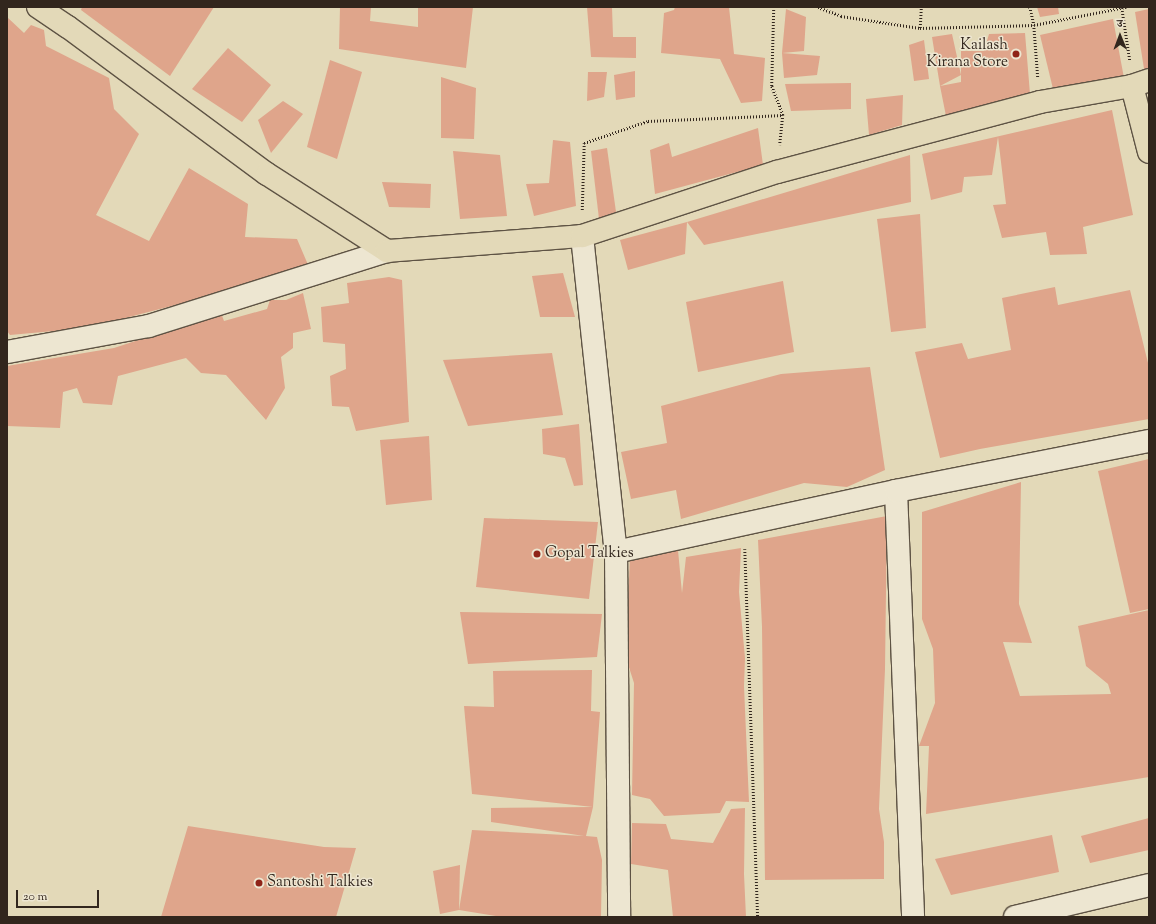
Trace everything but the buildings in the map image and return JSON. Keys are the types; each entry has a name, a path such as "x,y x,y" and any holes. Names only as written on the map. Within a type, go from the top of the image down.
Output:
{"main road":[{"path":"38,7 68,27 267,174 387,252 582,236 777,172 1040,102 1141,83 1149,152"}],"street":[{"path":"582,236 616,552 619,917"},
{"path":"7,352 149,326 387,252"},
{"path":"616,552 896,491 1149,441"},
{"path":"896,491 913,917"},
{"path":"1015,917 1149,885"}],"path":[{"path":"774,7 772,86 783,115 777,172"},
{"path":"818,7 841,16 920,28 1034,25 1124,7 1141,83"},
{"path":"920,28 921,7"},
{"path":"1030,7 1034,25 1040,102"},
{"path":"582,236 584,143 648,121 783,115"},
{"path":"744,524 758,917"}],"place":[{"name":"Kailash Kirana Store","path":"1016,54"},
{"name":"Gopal Talkies","path":"537,554"},
{"name":"Santoshi Talkies","path":"259,883"}]}
